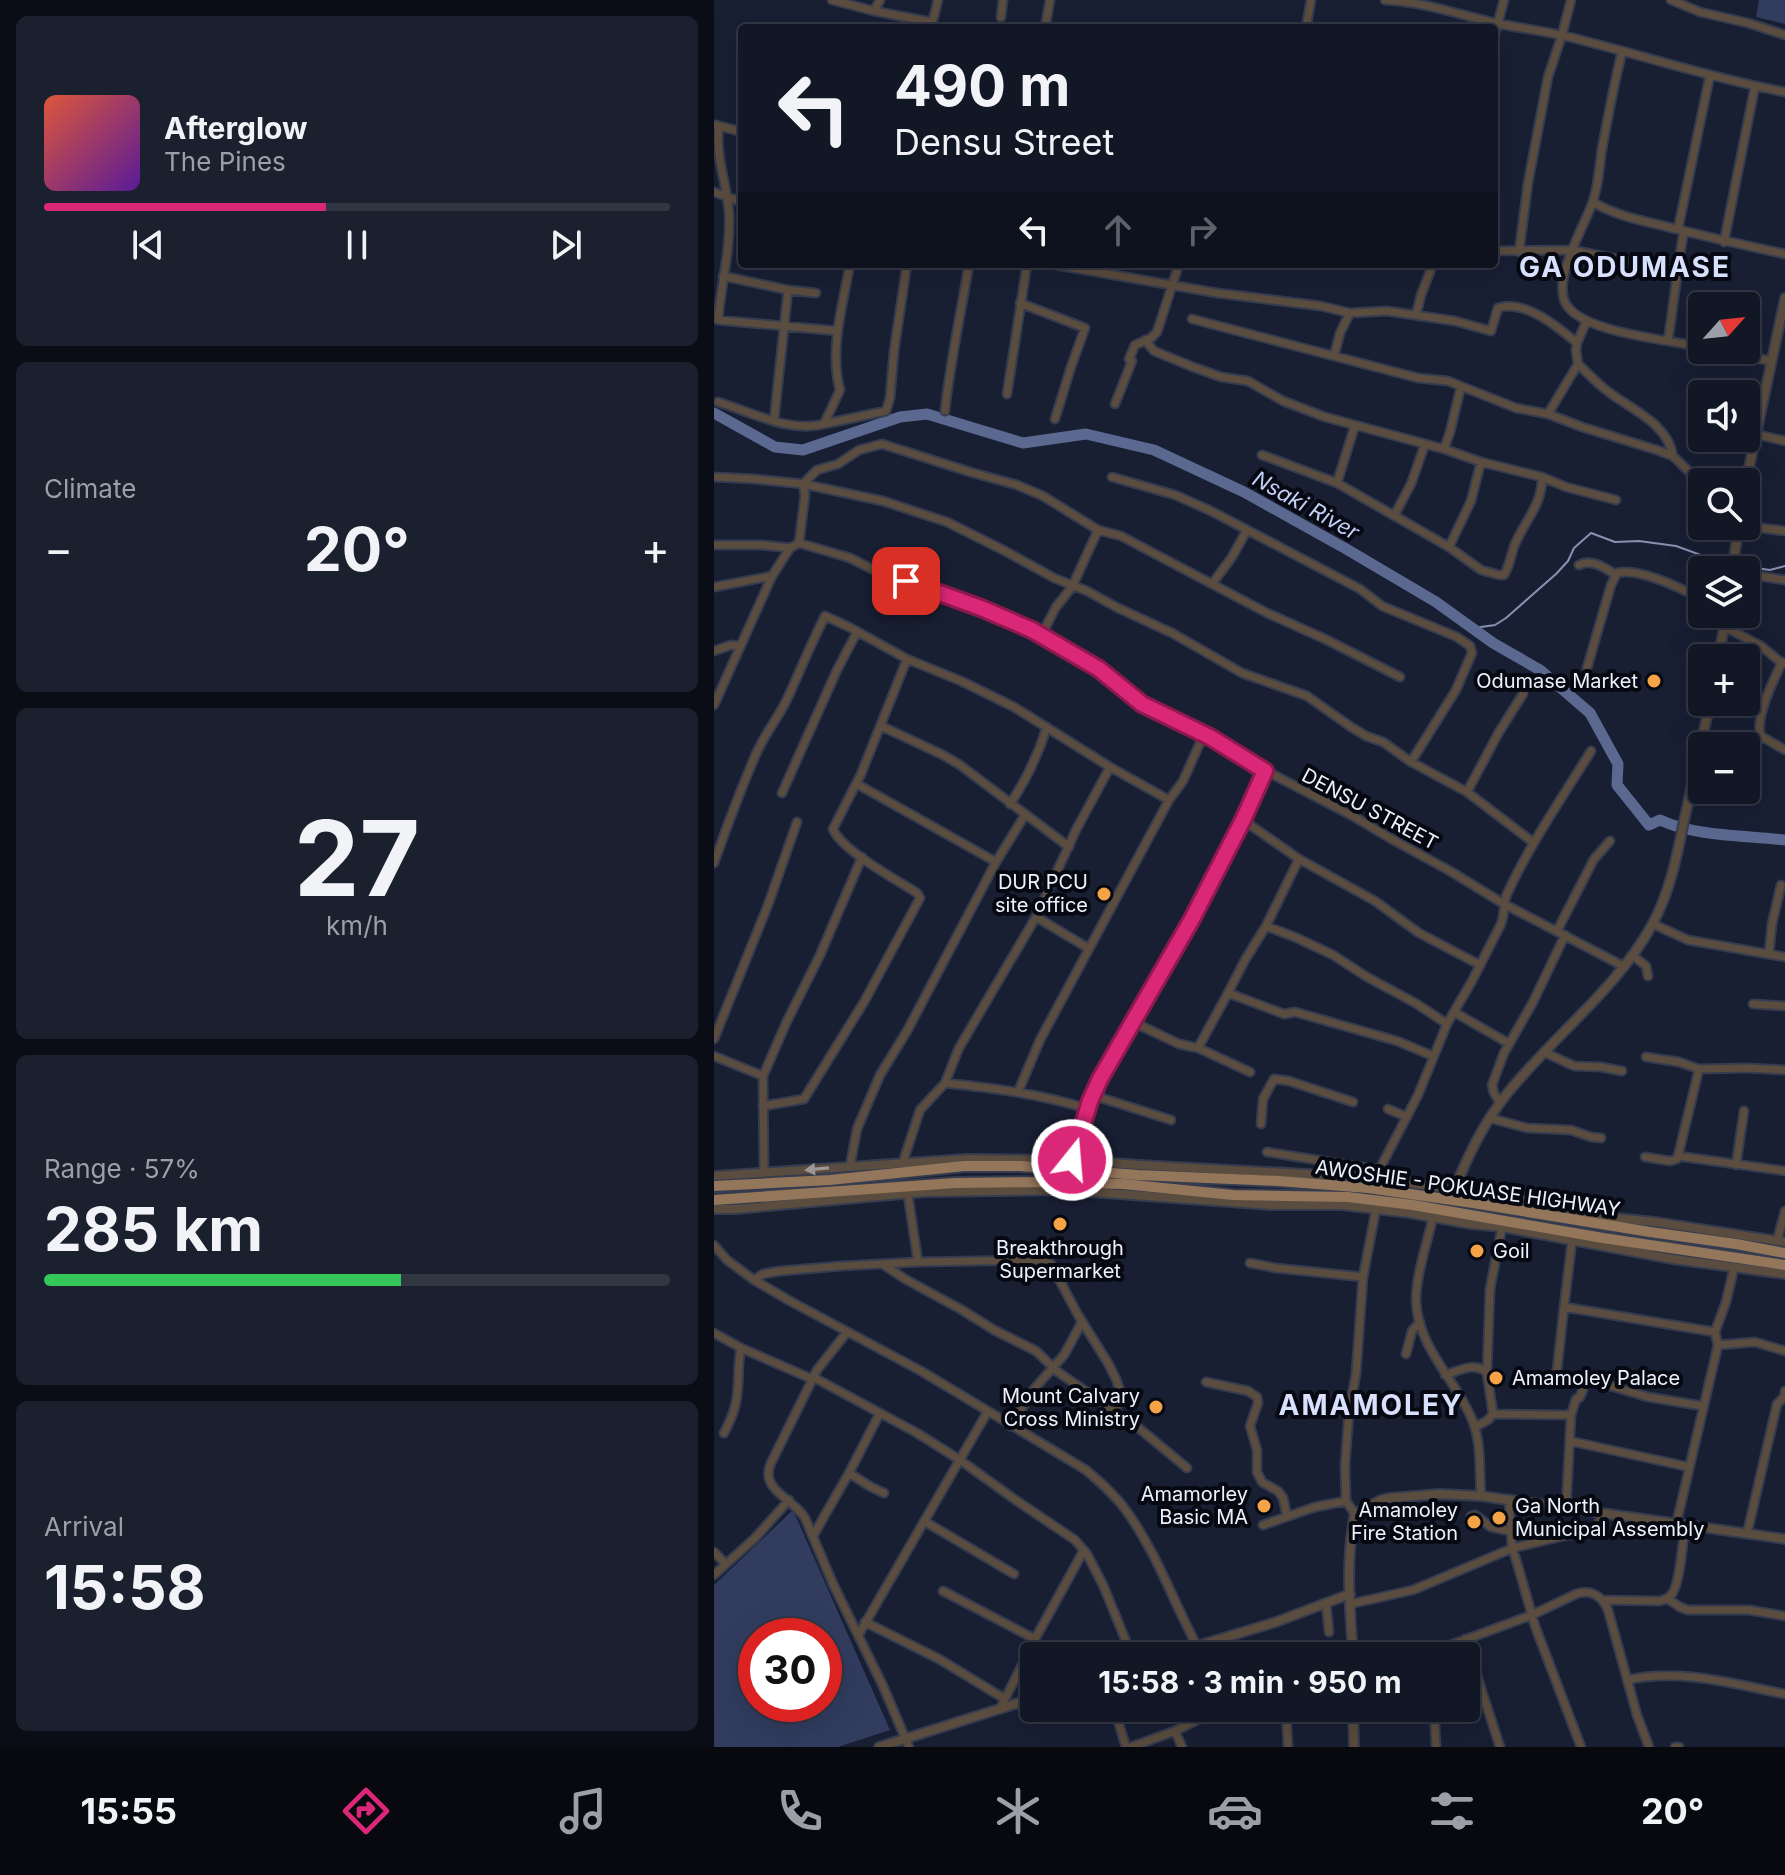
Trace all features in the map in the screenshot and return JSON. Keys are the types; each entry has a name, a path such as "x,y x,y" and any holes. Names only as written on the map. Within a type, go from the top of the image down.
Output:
{"main road":[{"name":"AWOSHIE - POKUASE HIGHWAY","path":"714,1186 830,1180 964,1166 1020,1166 1279,1181 1368,1188 1785,1253"},
{"path":"1202,1178 1202,1192"},
{"name":"AWOSHIE - POKUASE HIGHWAY","path":"714,1200 955,1183 1048,1182 1123,1184 1233,1195 1348,1197 1380,1200 1572,1236 1785,1265"},
{"path":"1556,1238 1572,1236"}],"street":[{"path":"832,0 931,22 938,0"},
{"path":"874,11 880,0"},
{"path":"1001,17 1003,0"},
{"path":"1046,24 1050,0"},
{"path":"1307,24 1311,0"},
{"path":"1385,0 1434,3 1498,23 1562,35 1785,92"},
{"path":"1498,23 1504,0"},
{"path":"1519,252 1548,77 1571,0"},
{"path":"1671,0 1700,12 1785,35"},
{"path":"1622,52 1593,202 1572,250 1562,295 1567,306 1586,322 1688,344"},
{"path":"1668,340 1675,303 1681,230 1710,75"},
{"path":"1724,242 1755,86"},
{"path":"738,131 716,125 716,143 729,217 716,318 745,324 838,331"},
{"path":"714,192 738,200"},
{"path":"1593,202 1616,212 1724,242 1785,254"},
{"path":"1498,251 1572,250 1677,271"},
{"path":"714,252 726,255"},
{"path":"824,424 840,390 836,374 838,331 849,268"},
{"path":"718,402 797,426 815,426 886,411 906,268"},
{"path":"945,411 949,370 968,268"},
{"path":"1007,394 1026,268"},
{"path":"1074,268 1350,313 1387,311 1416,315 1491,331 1498,308 1515,306 1550,320 1577,343"},
{"path":"1115,404 1130,368 1132,361 1129,359 1135,345 1157,332 1178,268"},
{"path":"1416,315 1431,268"},
{"path":"723,276 816,293"},
{"path":"774,421 788,290"},
{"path":"1760,411 1785,298"},
{"path":"1020,303 1085,328 1055,419"},
{"path":"1334,356 1350,313"},
{"path":"1192,319 1418,378 1448,381 1516,408 1548,414 1673,456 1688,470"},
{"path":"1548,414 1578,364 1577,343 1586,322"},
{"path":"1145,340 1154,351 1200,371 1248,381 1296,407 1325,417 1616,500"},
{"path":"1760,359 1771,361"},
{"path":"1578,364 1607,391 1655,424 1668,438 1673,456"},
{"path":"1444,449 1461,386"},
{"path":"1337,483 1355,425"},
{"path":"1760,435 1785,441"},
{"path":"803,484 817,470 838,464 859,450 882,444 1017,485 1043,496 1098,530 1121,536 1267,613 1400,677"},
{"path":"1394,516 1411,484 1425,444"},
{"path":"1262,455 1337,483 1449,547 1481,570 1499,575 1504,575 1507,570 1516,543 1541,495 1542,477"},
{"path":"1449,547 1471,501 1481,462"},
{"path":"714,477 803,484 883,501 947,522 1072,587 1087,591 1172,633 1242,673 1307,696 1351,727 1383,742 1411,762 1467,792 1534,843"},
{"path":"1112,477 1175,495 1209,510 1360,589 1382,606 1468,643 1472,653 1456,690 1411,762"},
{"path":"714,705 772,576 790,548 799,543 805,495 803,484"},
{"path":"1760,528 1785,531"},
{"path":"1041,636 1056,607 1072,587 1098,530"},
{"path":"1212,584 1247,530"},
{"name":"DENSU STREET","path":"799,543 850,558 876,571 1001,617 1041,636 1099,669 1142,704 1204,734 1504,904 1623,966"},
{"path":"714,545 790,548"},
{"path":"1579,565 1586,561 1616,575"},
{"path":"1587,668 1616,575 1623,571 1635,573 1688,592"},
{"path":"714,587 772,576"},
{"path":"1760,576 1785,580"},
{"path":"714,863 756,755 789,695 825,616 907,659 1014,707 1169,800"},
{"path":"1727,628 1761,646 1784,664 1771,684 1758,728 1761,736 1785,750"},
{"path":"782,793 857,632"},
{"path":"714,651 731,645 739,646"},
{"path":"763,1106 804,1099 864,1002 919,902 917,893 862,857 839,839 833,829 857,784 907,659"},
{"path":"1467,792 1523,694"},
{"path":"1454,1190 1464,1164 1500,1103 1623,966 1653,924 1667,893 1707,716"},
{"path":"881,726 960,765 1069,847"},
{"path":"1010,804 1034,763 1047,727"},
{"path":"1018,1092 1040,1040 1169,800 1183,781 1204,734"},
{"path":"1378,1174 1418,1095 1447,1024 1504,916 1504,904 1534,843 1591,751"},
{"path":"903,1162 920,1110 945,1083 959,1048 1036,917 1110,767"},
{"path":"1072,1160 1092,1095 1192,919 1265,771"},
{"path":"857,784 996,862"},
{"path":"850,1166 857,1129 880,1075 907,1031 996,862 1025,815"},
{"path":"1243,820 1299,859 1375,901 1419,933 1480,965"},
{"path":"714,1039 768,905 797,822"},
{"path":"1557,931 1594,859 1610,841"},
{"path":"764,1173 763,1076 862,857"},
{"path":"1198,1048 1266,926 1299,859"},
{"path":"1769,953 1781,885"},
{"path":"1036,917 1088,948"},
{"path":"1653,924 1688,940 1785,957"},
{"path":"1266,926 1333,955 1447,1024"},
{"path":"1500,1103 1492,1085 1508,1043 1542,984 1565,935"},
{"path":"1632,955 1646,966 1648,976"},
{"path":"1228,993 1284,1014 1295,1012 1414,1046 1433,1056"},
{"path":"1753,1004 1785,1006"},
{"path":"1454,1012 1508,1043"},
{"path":"1133,1022 1250,1072"},
{"path":"1546,1053 1574,1066 1622,1071"},
{"path":"714,1056 763,1076"},
{"path":"1646,1057 1679,1062 1699,1069 1785,1070"},
{"path":"1645,1157 1670,1161 1677,1159 1699,1069"},
{"path":"1261,1124 1263,1099 1274,1079 1353,1102"},
{"path":"945,1083 1018,1092 1088,1109"},
{"path":"1092,1095 1171,1120"},
{"path":"1388,1109 1407,1117"},
{"path":"1736,1165 1744,1111"},
{"path":"1489,1118 1527,1128 1557,1128 1601,1138"},
{"path":"1267,1152 1604,1217 1781,1242 1785,1211"},
{"path":"1678,1156 1785,1171"},
{"path":"714,1176 967,1159 1072,1160 1378,1174"},
{"path":"714,1209 924,1192 1064,1190 1271,1205 1342,1205 1502,1227 1556,1238"},
{"path":"908,1195 918,1262"},
{"path":"1352,1642 1349,1555 1355,1514 1346,1501 1345,1465 1363,1277 1376,1209"},
{"path":"1433,1217 1416,1304 1429,1346 1475,1427 1481,1496"},
{"path":"1475,1427 1493,1414 1487,1373 1490,1289 1502,1227"},
{"path":"1557,1370 1572,1236 1734,1268 1785,1274"},
{"path":"714,1245 727,1260 754,1280 921,1371 1086,1470 1120,1502 1144,1538 1195,1642"},
{"path":"754,1280 763,1274 780,1271 918,1262 1040,1260 1051,1264 1116,1379 1122,1396 1114,1412"},
{"path":"1250,1263 1363,1277"},
{"path":"884,1265 994,1330 1036,1351 1187,1468"},
{"path":"1602,1600 1660,1601 1668,1599 1675,1589 1689,1467 1718,1345 1715,1332 1734,1268"},
{"path":"1564,1307 1715,1332"},
{"path":"1011,1426 1034,1389 1064,1355 1082,1322"},
{"path":"1406,1354 1412,1331 1420,1322"},
{"path":"847,1332 813,1378 767,1473 772,1486 800,1510 907,1743"},
{"path":"714,1333 741,1348 813,1378 880,1413 960,1460 1075,1540 1103,1585 1126,1642"},
{"path":"1718,1345 1755,1342 1785,1351"},
{"path":"724,1433 737,1399 741,1348"},
{"path":"1445,1375 1471,1367 1487,1373"},
{"path":"1566,1509 1571,1415 1586,1381 1589,1379 1648,1397 1703,1406"},
{"path":"1206,1382 1248,1391 1257,1397 1250,1426 1257,1450 1257,1472 1262,1482 1278,1491 1283,1498 1287,1516"},
{"path":"1747,1534 1777,1404 1785,1391"},
{"path":"859,1634 988,1411"},
{"path":"813,1536 880,1413"},
{"path":"1493,1414 1571,1415"},
{"path":"1570,1441 1689,1467"},
{"path":"849,1473 884,1493"},
{"path":"1355,1514 1381,1500 1439,1494 1481,1496 1785,1539"},
{"path":"1509,1499 1513,1548 1532,1615 1581,1747"},
{"path":"714,1575 755,1538 789,1500"},
{"path":"1263,1525 1315,1507 1346,1501"},
{"path":"1210,1642 1326,1603 1413,1590 1513,1548 1590,1532 1604,1514"},
{"path":"1471,1516 1475,1515 1491,1527 1510,1531"},
{"path":"924,1521 1014,1574"},
{"path":"1000,1709 1084,1550"},
{"path":"714,1552 726,1564"},
{"path":"943,1591 1035,1639"},
{"path":"1458,1642 1532,1615 1583,1591 1592,1593 1602,1600 1608,1610 1649,1747"},
{"path":"1668,1599 1688,1610 1749,1610 1785,1616"},
{"path":"1326,1603 1329,1632"},
{"path":"865,1622 939,1659 1005,1699"},
{"path":"1465,1639 1500,1747"},
{"path":"1627,1680 1659,1675 1681,1676 1785,1694"},
{"path":"879,1747 907,1743 1020,1703"},
{"path":"1119,1722 1128,1747 1192,1722"},
{"path":"1181,1722 1184,1726"},
{"path":"1287,1722 1288,1747"},
{"path":"1353,1722 1354,1747"},
{"path":"1435,1722 1436,1747"},
{"path":"1175,1731 1182,1747"}],"shaded area":[{"path":"1759,0 1785,0 1785,24 1756,17"},
{"path":"793,1510 841,1618 738,1618 738,1722 842,1722 842,1621 890,1730 838,1747 714,1747 714,1585"}],"waterway":[{"name":"Nsaki River","path":"714,413 775,447 803,450 900,417 927,414 1023,443 1086,434 1154,450 1244,492 1348,550 1436,602 1493,643 1540,670 1590,713 1618,764 1617,785 1649,825 1660,820 1689,830 1785,840"},
{"path":"1474,628 1495,625 1506,618 1556,574 1568,561 1574,548 1591,533 1615,542 1639,541 1676,546 1704,556"},
{"path":"1760,569 1785,566"}],"place":[{"name":"Odumase Market","path":"1654,681"},
{"name":"DUR PCU site office","path":"1104,894"},
{"name":"Breakthrough Supermarket","path":"1060,1224"},
{"name":"Goil","path":"1477,1251"},
{"name":"Amamoley Palace","path":"1496,1378"},
{"name":"Mount Calvary Cross Ministry","path":"1156,1407"},
{"name":"Amamorley Basic MA","path":"1264,1506"},
{"name":"Ga North Municipal Assembly","path":"1499,1518"},
{"name":"Amamoley Fire Station","path":"1474,1522"}],"district":[{"name":"GA ODUMASE","path":"1625,267"},
{"name":"AMAMOLEY","path":"1371,1405"}],"route":[{"path":"906,581 1032,630 1099,669 1142,704 1210,737 1265,771 1192,919 1100,1079 1072,1160"}]}
